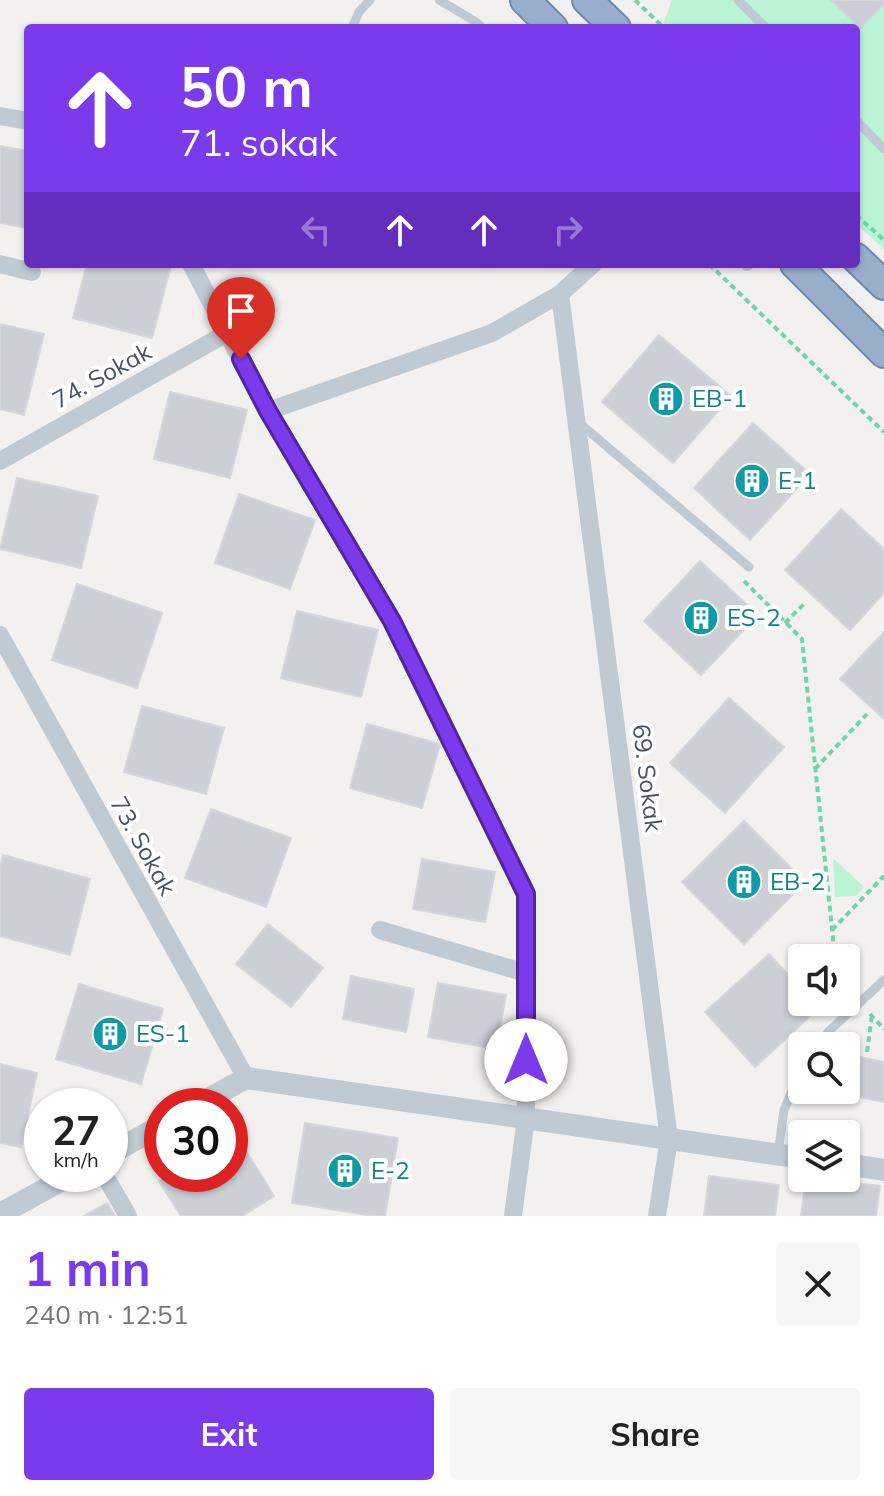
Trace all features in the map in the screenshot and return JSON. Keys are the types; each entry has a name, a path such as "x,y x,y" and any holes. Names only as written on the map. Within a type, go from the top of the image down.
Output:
{"highway":[{"path":"525,0 549,24"},
{"path":"587,0 612,24"},
{"path":"860,262 884,285"},
{"path":"799,268 884,353"}],"street":[{"path":"0,116 24,120"},
{"path":"0,264 32,272"},
{"path":"193,268 268,411 392,621 526,894 526,1118 513,1216"},
{"path":"268,411 492,333 560,294 589,268"},
{"name":"69. Sokak","path":"560,294 669,1139 657,1216"},
{"name":"74. Sokak","path":"0,461 227,333"},
{"name":"73. Sokak","path":"0,635 246,1078"},
{"path":"380,930 526,973"},
{"path":"228,1088 246,1078 788,1156"},
{"path":"860,1166 884,1170"},
{"path":"0,1214 40,1192"},
{"path":"114,1192 128,1216"}],"lane":[{"path":"354,24 370,0"},
{"path":"439,0 478,24"},
{"path":"738,0 762,24"},
{"path":"860,124 884,149"},
{"path":"578,422 749,567"},
{"path":"828,1032 884,980"},
{"path":"778,1154 788,1101"}],"path":[{"path":"635,0 660,24"},
{"path":"860,219 884,240"},
{"path":"713,268 884,432"},
{"path":"749,567 741,578 802,639 834,944"},
{"path":"785,623 805,603"},
{"path":"815,769 867,714"},
{"path":"832,930 884,876"},
{"path":"867,1052 872,1015"}],"green space":[{"path":"672,0 884,0 884,249 860,228 860,24 663,24"},
{"path":"833,858 864,887 856,896 835,897"}],"building":[{"path":"831,0 884,0 884,4 860,28 860,24 856,24"},
{"path":"0,146 24,150 24,227 0,223"},
{"path":"86,268 170,268 152,338 73,318"},
{"path":"0,324 44,334 24,415 0,409"},
{"name":"EB-1","path":"659,335 731,396 673,463 602,402"},
{"path":"170,392 247,410 230,478 154,459"},
{"name":"E-1","path":"753,423 810,474 750,540 694,488"},
{"path":"17,478 98,496 81,568 0,549"},
{"path":"239,494 315,520 290,589 215,563"},
{"path":"841,509 884,549 884,593 850,630 785,570"},
{"name":"ES-2","path":"700,561 758,615 701,675 644,621"},
{"path":"77,584 162,613 137,688 52,660"},
{"path":"297,611 378,630 361,697 281,678"},
{"path":"884,632 884,719 840,679"},
{"path":"729,698 784,747 725,813 670,763"},
{"path":"142,706 224,728 206,794 124,772"},
{"path":"367,724 440,744 422,808 350,788"},
{"path":"211,809 291,838 266,907 185,878"},
{"name":"EB-2","path":"744,821 805,882 744,944 682,882"},
{"path":"3,855 90,879 70,955 0,936 0,868"},
{"path":"422,859 495,872 485,922 413,909"},
{"path":"268,924 323,968 291,1007 236,964"},
{"path":"769,954 788,975 788,1016 810,1016 793,1032 788,1032 788,1037 755,1067 705,1012"},
{"path":"351,976 414,989 406,1032 343,1019"},
{"path":"438,983 506,995 496,1049 428,1037"},
{"name":"ES-1","path":"79,984 163,1009 141,1084 56,1059"},
{"path":"860,1057 884,1062 884,1102 860,1097"},
{"path":"0,1064 37,1073 34,1088 24,1088 21,1147 0,1143"},
{"name":"E-2","path":"305,1123 398,1138 385,1216 292,1203"},
{"path":"248,1154 274,1196 242,1216 181,1216 166,1192 248,1192"},
{"path":"709,1176 779,1185 775,1216 704,1216"},
{"path":"860,1184 880,1186 876,1216 801,1216 804,1192 860,1192"},
{"path":"107,1203 115,1216 84,1216"}],"place":[{"name":"EB-1","path":"666,399"},
{"name":"E-1","path":"752,481"},
{"name":"ES-2","path":"701,618"},
{"name":"EB-2","path":"744,882"},
{"name":"ES-1","path":"110,1034"},
{"name":"E-2","path":"345,1171"}],"route":[{"path":"241,359 268,411 392,621 526,894 526,1060"}]}
